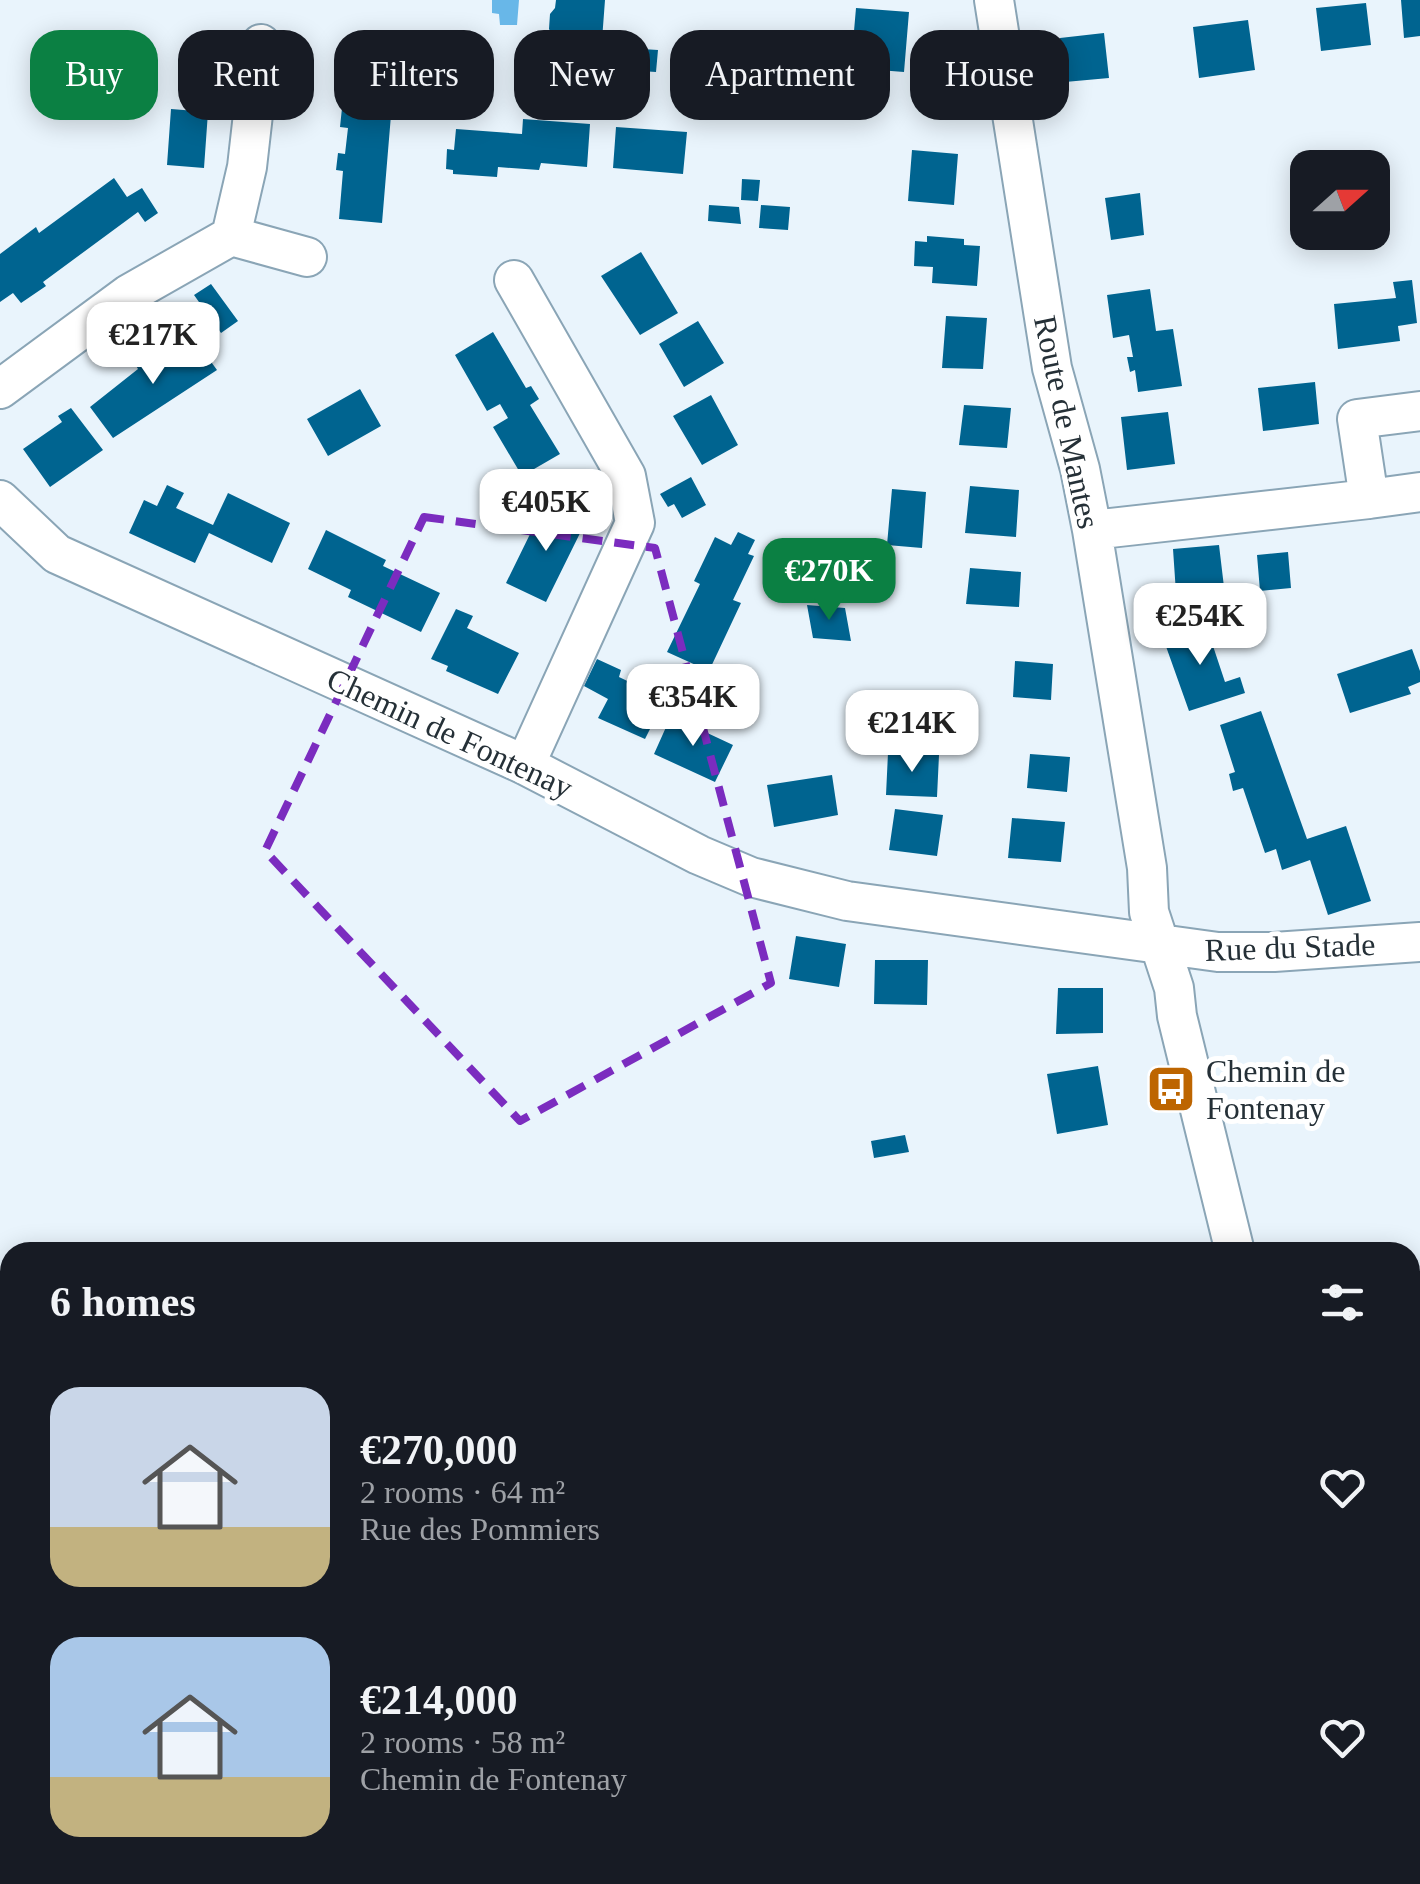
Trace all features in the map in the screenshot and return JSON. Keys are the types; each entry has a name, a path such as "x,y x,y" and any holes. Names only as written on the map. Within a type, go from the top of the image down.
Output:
{"street":[{"name":"Route de Mantes","path":"994,0 1052,368 1092,530 1147,868 1149,912 1174,988 1177,1016 1233,1242"},
{"path":"231,236 247,167 252,120"},
{"path":"0,389 129,294 231,236 307,257"},
{"path":"514,280 626,476 634,522 525,765"},
{"path":"1369,499 1357,420 1420,410"},
{"path":"1092,530 1420,492"},
{"name":"Chemin de Fontenay","path":"0,500 57,554 525,765 700,855 768,882 847,901 1160,946"},
{"name":"Rue du Stade","path":"1160,946 1274,952 1420,942"}],"highlighted area":[{"path":"424,517 655,548 771,983 520,1121 265,851"}],"water":[{"path":"492,0 519,0 517,25 500,25 499,14 492,13"}],"building":[{"path":"556,0 605,0 603,30 550,30 550,14"},
{"path":"1401,0 1420,0 1420,36 1404,38"},
{"path":"1366,3 1371,45 1321,51 1316,8"},
{"path":"856,8 909,12 904,72 890,71 890,30 854,30"},
{"path":"1248,20 1255,70 1199,78 1193,27"},
{"path":"1104,33 1109,78 1069,82 1069,37"},
{"path":"650,50 658,50 656,72 650,72"},
{"path":"171,109 178,110 178,120 207,120 204,168 167,165"},
{"path":"341,120 391,120 382,223 339,219 343,171 336,170 338,153 345,154 348,128 340,127"},
{"path":"523,120 590,124 587,167 541,163 539,170 498,167 497,177 453,174 453,170 446,169 447,149 454,150 456,129 522,134"},
{"path":"616,127 687,132 683,174 613,168"},
{"path":"912,150 958,154 954,205 908,201"},
{"path":"114,178 127,197 142,188 158,213 145,222 138,212 43,282 46,286 21,303 13,293 0,302 0,254 36,227 39,233"},
{"path":"742,179 760,180 758,201 741,200"},
{"path":"1140,193 1144,235 1111,240 1105,198"},
{"path":"709,205 739,207 741,224 708,221"},
{"path":"761,205 790,207 788,230 759,228"},
{"path":"927,236 964,239 964,245 980,246 977,286 932,283 933,267 914,266 915,241 927,242"},
{"path":"641,252 678,313 640,335 601,276"},
{"path":"1412,280 1417,323 1398,326 1400,341 1338,349 1334,304 1396,298 1393,282"},
{"path":"211,284 238,321 221,333 194,295"},
{"path":"1150,289 1156,331 1173,329 1182,386 1138,392 1135,370 1130,372 1127,357 1133,357 1129,335 1113,338 1107,295"},
{"path":"946,316 987,318 983,369 942,368"},
{"path":"698,321 724,363 684,387 659,344"},
{"path":"493,332 526,388 531,386 539,399 530,405 560,454 522,476 493,427 508,418 500,404 487,411 455,355"},
{"path":"193,337 217,370 113,438 90,407 138,369 134,362 149,353 155,363"},
{"path":"1315,382 1319,424 1263,431 1258,388"},
{"path":"360,389 381,426 328,456 307,419"},
{"path":"711,395 738,445 702,465 673,416"},
{"path":"964,405 1011,408 1007,448 959,445"},
{"path":"71,408 103,450 50,487 23,449 62,422 58,416"},
{"path":"1168,412 1175,464 1127,470 1121,417"},
{"path":"691,477 706,505 682,518 674,504 668,507 660,494"},
{"path":"167,485 184,493 176,508 213,525 228,493 290,523 272,563 209,533 195,563 129,533 144,500 157,506"},
{"path":"970,486 1019,490 1016,537 965,533"},
{"path":"892,489 926,492 922,548 887,545"},
{"path":"556,505 586,521 546,602 506,583 533,528 543,532"},
{"path":"326,530 386,560 383,566 440,593 421,632 348,597 351,590 308,569"},
{"path":"738,532 755,540 748,554 754,556 733,600 741,603 709,671 667,652 700,584 694,581 715,537 731,545"},
{"path":"1219,545 1224,587 1176,593 1173,549"},
{"path":"1288,552 1291,588 1260,591 1257,555"},
{"path":"970,568 1021,572 1019,607 966,604"},
{"path":"807,605 845,608 851,641 813,638"},
{"path":"456,609 473,616 467,628 519,653 498,694 446,671 448,666 431,659"},
{"path":"1205,622 1225,682 1240,677 1245,693 1189,711 1163,638"},
{"path":"1412,649 1420,682 1408,687 1411,694 1350,713 1337,674"},
{"path":"597,659 621,670 619,677 665,699 645,739 598,718 608,699 584,686"},
{"path":"1015,661 1053,664 1051,700 1013,697"},
{"path":"1261,711 1307,839 1346,826 1371,901 1328,915 1310,860 1282,870 1276,849 1265,853 1243,788 1233,791 1229,774 1235,772 1220,725"},
{"path":"671,716 733,745 715,782 654,754"},
{"path":"888,753 939,755 937,797 886,795"},
{"path":"1030,754 1070,757 1067,792 1027,788"},
{"path":"832,775 838,815 774,827 767,785"},
{"path":"895,809 943,815 937,856 889,850"},
{"path":"1012,818 1065,822 1061,862 1008,858"},
{"path":"796,936 846,944 839,987 789,979"},
{"path":"875,960 928,960 927,1005 874,1004"},
{"path":"1058,988 1103,988 1103,1033 1056,1034"},
{"path":"1098,1066 1108,1125 1057,1134 1047,1074"},
{"path":"905,1135 909,1152 874,1158 871,1141"}],"place":[{"name":"Chemin de Fontenay","path":"1171,1089"}]}
